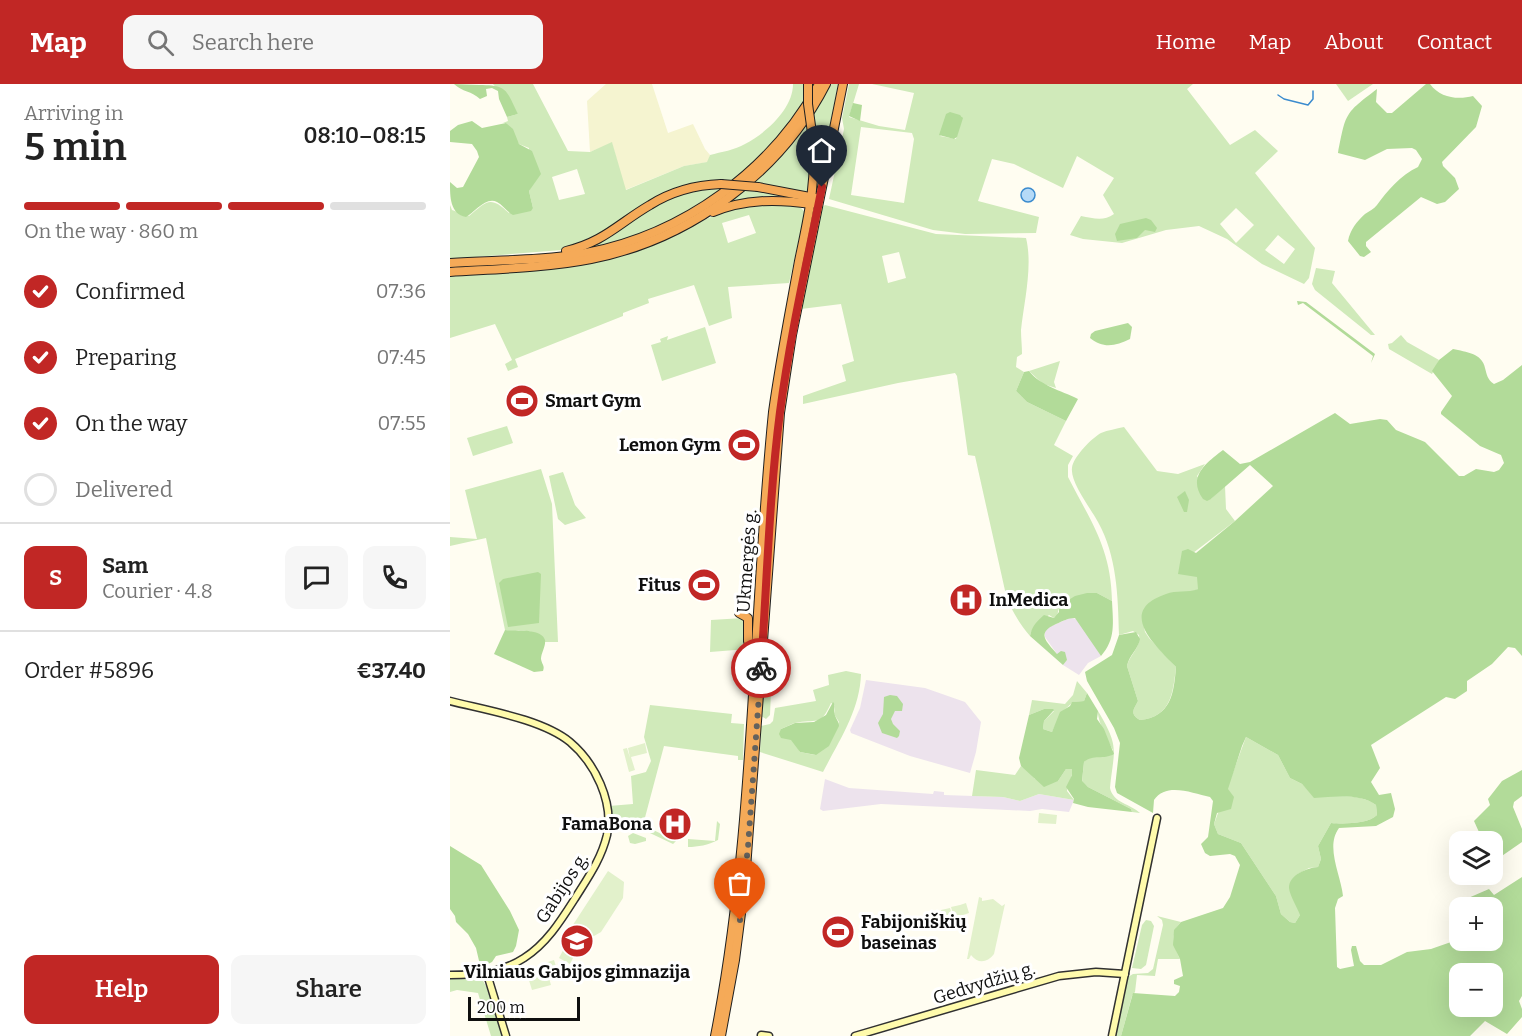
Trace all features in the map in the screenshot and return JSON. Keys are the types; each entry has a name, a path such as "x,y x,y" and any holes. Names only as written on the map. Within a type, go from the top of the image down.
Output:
{"highway":[{"path":"808,84 815,164 814,201"},
{"path":"450,263 586,253 658,230 706,205 741,179 768,154 794,122 819,84"},
{"path":"698,219 739,189 776,154 804,120 826,84"},
{"name":"Ukmergės g.","path":"721,1036 735,960 745,882 784,339 814,201 843,84"},
{"path":"547,257 602,238 649,205 669,195 698,186 721,183 758,187 814,201"},
{"path":"450,272 559,264 593,259 644,244 722,208 754,201 814,201"},
{"name":"Ukmergės g.","path":"715,1036 729,953 754,666 763,611"},
{"path":"739,613 746,616 748,621 748,641 754,666"}],"street":[{"name":"Gabijos g.","path":"450,700 538,725 564,738 581,753 592,768 603,790 607,810 607,834 594,870 550,934 530,954 506,968 487,974 450,975"},
{"path":"1112,1036 1157,818"},
{"name":"Gedvydžių g.","path":"855,1036 1051,978 1096,972 1125,974"},
{"path":"487,974 506,1036"},
{"path":"761,1035 769,1036"}],"shaded area":[{"path":"1070,618 1078,619 1101,656 1088,663 1079,675 1063,665 1067,660 1057,654 1045,637 1045,632 1049,627"},
{"path":"866,680 925,688 965,702 981,722 970,773 910,756 851,733 850,730 860,708"},
{"path":"825,779 849,788 933,794 934,791 944,792 944,795 1003,797 1020,801 1039,794 1074,800 1069,812 1042,809 1030,811 881,804 823,811 820,809"}],"green space":[{"path":"454,84 489,85 501,88 508,94 518,114 507,117 498,91 492,88 486,89 487,96 480,99"},
{"path":"493,84 533,84 568,151 590,152 612,142 626,190 684,166 707,162 710,155 737,148 753,139 769,127 783,111 792,93 793,84 805,84 804,102 786,127 762,155 734,180 707,181 672,190 650,201 610,229 562,250 450,259 450,205 452,210 469,216 489,202 503,207 509,213 533,208 529,191 531,187 529,148 519,144 506,123 503,123 508,121 507,117 518,114","holes":["577,169 585,194 559,200 552,177"]},
{"path":"606,84 652,84 668,133 693,124 710,155 708,162 684,166 625,190 612,143 590,152 587,101"},
{"path":"829,84 838,84 818,186 819,156 812,114"},
{"path":"849,84 859,84 849,117 879,126 905,130 914,93 872,84 1193,84 1187,89 1230,145 1255,130 1278,151 1255,173 1315,248 1309,278 1304,284 1262,264 1227,239 1199,226 1166,230 1122,243 1083,239 1070,235 1081,216 1102,219 1114,214 1103,195 1114,178 1077,156 1063,188 1014,164 992,159 978,201 1039,217 1036,233 965,234 933,230 829,199 844,129 842,118","holes":["962,116 956,139 940,136","861,127 912,133 914,139 904,203 851,195","1236,208 1254,225 1236,243 1220,224","1278,235 1295,249 1284,264 1265,250"]},
{"path":"1336,84 1373,84 1348,101"},
{"path":"1426,84 1430,84 1434,89 1450,97 1473,96 1482,106 1476,127 1442,162 1455,178 1459,189 1445,202 1437,204 1421,197 1366,242 1371,252 1364,257 1360,256 1348,241 1354,226 1395,184 1418,167 1422,159 1412,148 1387,149 1365,160 1338,153 1345,122 1352,110 1377,89 1376,102 1387,113 1392,113"},
{"path":"853,103 862,105 860,121 849,116"},
{"path":"950,112 963,118 957,137 954,139 939,135 946,114"},
{"path":"472,121 482,128 506,123 513,129 519,144 532,151 541,174 529,191 533,208 531,211 513,215 499,203 493,201 484,203 466,217 454,209 450,182 457,188 463,187 479,157 472,144 450,142 450,131 458,125"},
{"path":"806,123 812,167 809,191 752,183"},
{"path":"726,187 670,221 631,238 584,250 612,236 655,205 676,195 699,189"},
{"path":"745,188 790,196 767,196 723,205"},
{"path":"778,203 799,206 805,212 789,283 728,287 732,318 709,326 694,285 648,299 649,303 623,313 623,316 515,359 518,367 508,371 505,364 512,360 495,324 450,338 450,276 565,268 588,264 632,253 738,207","holes":["749,215 756,233 728,243 722,223"]},
{"path":"825,205 936,234 1026,238 1029,260 1021,330 1022,354 1017,357 1016,367 1024,372 1016,391 1027,402 1066,421 1054,445 1073,456 1068,465 1068,477 1104,550 1111,582 1112,601 1097,593 1059,608 1057,616 1054,618 1049,615 1031,632 1030,636 1019,622 1006,595 975,456 968,455 955,373 803,404 803,396 846,381 842,365 854,361 841,304 801,309 820,209","holes":["899,252 906,278 888,283 882,256"]},
{"path":"1146,218 1151,220 1157,228 1155,232 1145,230 1137,238 1117,241 1115,234 1120,224"},
{"path":"1316,268 1335,271 1332,283 1375,335 1371,335 1315,290 1312,284"},
{"path":"1297,301 1306,302 1375,354 1371,363 1373,356 1303,303 1298,305"},
{"path":"1128,323 1132,327 1130,339 1115,345 1100,344 1090,338 1095,331"},
{"path":"705,327 716,363 662,381 651,345 661,342 660,339 668,336 667,340"},
{"path":"1401,335 1407,342 1439,360 1432,374 1389,349 1388,344"},
{"path":"1453,349 1473,354 1481,359 1489,379 1494,384 1522,365 1522,656 1515,648 1508,647 1492,664 1467,681 1467,691 1455,699 1446,697 1371,745 1380,768 1371,782 1379,795 1391,793 1395,809 1393,817 1376,826 1339,828 1335,836 1333,844 1335,861 1343,896 1338,899 1335,908 1337,967 1340,969 1354,966 1352,946 1356,946 1360,961 1364,965 1381,965 1407,952 1431,949 1449,943 1449,951 1503,951 1503,897 1471,897 1489,889 1494,895 1522,877 1522,996 1519,1001 1522,1017 1507,1034 1485,1021 1470,1036 1121,1036 1133,993 1175,996 1179,992 1180,986 1174,984 1174,980 1183,976 1180,959 1173,945 1174,930 1181,922 1223,908 1230,897 1240,865 1235,856 1230,854 1210,856 1205,853 1201,844 1208,837 1213,801 1210,797 1188,791 1165,791 1154,800 1153,813 1117,793 1115,787 1120,743 1087,681 1085,672 1112,655 1119,635 1136,632 1140,639 1127,666 1138,701 1133,711 1134,716 1140,720 1150,718 1164,709 1169,702 1176,667 1150,639 1144,629 1142,619 1144,609 1151,601 1166,594 1198,589 1197,577 1178,574 1182,551 1188,549 1196,553 1273,486 1250,465 1211,499 1207,501 1203,499 1197,484 1198,477 1205,465 1223,450 1240,464 1250,462 1335,413 1350,424 1387,420 1396,430 1425,442 1459,476 1464,476 1476,469 1494,472 1499,470 1504,463 1501,455 1480,446 1441,414 1452,396 1432,371 1439,360","holes":["1246,737 1278,755 1290,778 1302,784 1314,798 1355,797 1376,805 1377,815 1373,818 1362,822 1331,823 1318,846 1321,859 1318,867 1304,870 1292,879 1289,888 1300,915 1295,923 1290,922 1281,914 1276,896 1241,843 1218,834 1214,824 1217,813 1231,809 1234,797 1228,789"]},
{"path":"1060,361 1054,382 1056,388 1043,384 1029,371"},
{"path":"1029,371 1045,384 1078,399 1066,421 1027,402 1016,391 1024,372"},
{"path":"507,426 513,443 473,456 467,438"},
{"path":"1124,427 1157,471 1178,474 1205,464 1197,476 1211,499 1225,486 1226,509 1235,521 1193,553 1199,579 1198,589 1142,617 1145,632 1149,638 1176,667 1171,694 1164,709 1150,718 1140,720 1133,713 1138,701 1127,666 1137,647 1139,635 1133,631 1119,635 1113,562 1098,522 1072,474 1076,459 1093,439 1101,433"},
{"path":"541,469 552,504 558,642 545,642 533,632 505,630 486,538 450,546 450,537 477,539 465,490"},
{"path":"563,472 575,505 586,518 565,525 558,519 549,476"},
{"path":"1185,491 1189,500 1187,512 1184,512 1177,497"},
{"path":"538,572 541,574 539,623 508,627 499,583 503,579"},
{"path":"1097,593 1112,601 1113,624 1109,643 1101,656 1075,618 1050,627 1046,631 1045,638 1057,654 1061,651 1065,652 1067,660 1063,665 1030,636 1031,632 1044,615 1054,618 1059,612 1059,606 1075,596"},
{"path":"743,618 748,649 710,652 711,620"},
{"path":"505,630 534,632 543,636 545,642 541,659 544,666 543,671 534,672 494,654"},
{"path":"846,671 861,674 853,713 823,772 760,752 761,726 773,721 775,708 816,701 813,690 829,685 828,675","holes":["831,703 835,705 834,714 839,722 830,741 815,755 800,752 795,743 781,729 795,723 820,719"]},
{"path":"1077,681 1087,693 1084,701 1073,702 1062,712 1052,732 1043,729 1044,721 1054,711 1044,709 1029,715 1032,700 1065,704 1073,695"},
{"path":"768,685 774,686 771,692 770,715 766,719 761,716 763,690"},
{"path":"1087,693 1098,711 1097,719 1104,729 1114,754 1091,758 1084,762 1082,781 1088,787 1131,809 1132,812 1073,803 1074,799 1066,787 1072,775 1072,769 1066,769 1058,781 1044,787 1021,766 1019,758 1029,715 1044,709 1053,709 1044,721 1043,729 1052,732 1060,712 1072,702 1084,701"},
{"path":"897,696 903,704 902,711 895,711 891,719 900,731 897,738 882,733 878,723 883,714 884,697"},
{"path":"833,702 839,726 829,746 816,755 800,752 791,740 781,738 779,734 781,729 795,723 814,722 826,715"},
{"path":"650,705 732,714 731,723 744,724 743,760 738,760 738,756 664,746 643,825 676,841 673,844 631,824 612,819 609,806 633,804 631,776 646,772 651,761 644,737"},
{"path":"1098,711 1113,741 1114,756 1110,788 1112,793 1118,800 1140,813 1132,812 1131,809 1082,782 1084,762 1089,757 1110,756 1113,750 1101,725"},
{"path":"1246,737 1278,755 1290,778 1302,784 1314,797 1355,797 1376,805 1377,815 1368,820 1331,823 1318,846 1321,859 1318,867 1309,868 1298,874 1300,915 1295,923 1290,922 1281,914 1276,896 1241,843 1218,834 1214,824"},
{"path":"645,743 647,753 631,757 635,770 629,772 623,749 627,748 630,758 628,748"},
{"path":"1021,766 1035,779 1058,781 1066,769 1072,769 1067,791 1074,800 1039,794 1020,801 1003,797 972,796 976,770 1015,775"},
{"path":"1522,770 1522,796 1514,802 1513,807 1522,829 1522,842 1503,855 1503,831 1478,831 1474,821 1490,805 1488,799 1502,781"},
{"path":"1039,813 1057,815 1056,824 1038,823"},
{"path":"717,821 720,824 718,840 710,843 703,845 688,847 688,839 715,841"},
{"path":"633,833 646,838 646,841 630,843 628,836"},
{"path":"450,846 481,865 510,911 519,930 513,952 496,956 492,962 482,967 476,948 468,934 456,922 450,909"},
{"path":"608,871 624,882 623,898 601,932 583,941 569,931"},
{"path":"979,897 982,901 993,899 1002,906 1005,904 994,954 983,961 971,955 967,959"},
{"path":"966,903 969,913 963,915 965,921 956,924 951,907"},
{"path":"950,908 955,924 946,927 941,910"},
{"path":"1157,916 1181,922 1174,936 1180,959 1158,959 1155,976 1137,975 1135,992 1121,1036 1115,1036 1128,977 1133,974 1148,973 1153,969 1163,925 1162,920"},
{"path":"1146,920 1151,921 1154,926 1146,965 1141,969 1132,968 1142,925"},
{"path":"570,937 581,942 570,964 559,958"},
{"path":"554,960 559,976 550,979 545,963"},
{"path":"546,968 551,985 532,990 527,974"},
{"path":"450,978 482,979 502,1036 491,1036 478,993 457,990 450,992"}],"water":[{"path":"1028,188 1033,190 1035,195 1033,200 1028,202 1023,200 1021,195 1023,190"}],"waterway":[{"path":"1278,95 1284,99 1308,105 1313,99 1313,91"}],"way so far":[{"path":"740,920 748,847 761,668"}],"place":[{"name":"Smart Gym","path":"522,401"},
{"name":"Lemon Gym","path":"744,445"},
{"name":"Fitus","path":"704,585"},
{"name":"InMedica","path":"966,600"},
{"name":"FamaBona","path":"675,824"},
{"name":"Fabijoniškių baseinas","path":"838,932"},
{"name":"Vilniaus Gabijos gimnazija","path":"577,941"}],"route":[{"path":"761,668 776,444 792,335 822,187"}]}
